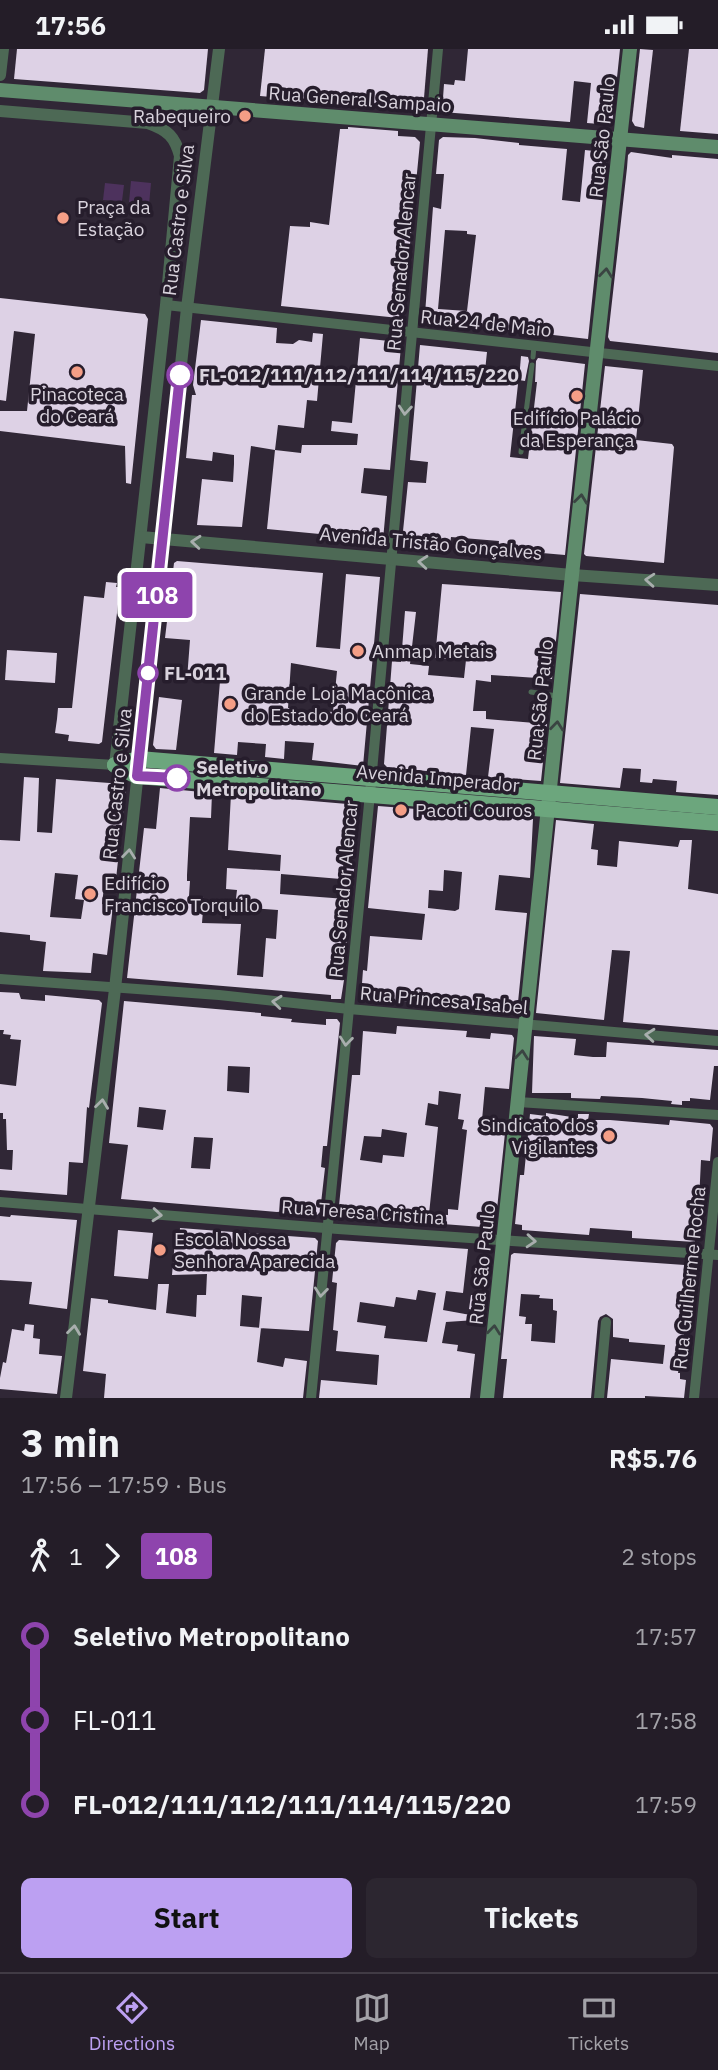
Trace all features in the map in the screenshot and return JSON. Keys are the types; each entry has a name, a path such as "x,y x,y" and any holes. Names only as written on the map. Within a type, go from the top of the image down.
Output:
{"main road":[{"name":"Rua São Paulo","path":"487,1398 572,575 631,49"},
{"name":"Rua General Sampaio","path":"0,90 718,147"},
{"name":"Avenida Imperador","path":"114,765 139,759 371,786 549,801 718,823"},
{"name":"Avenida Imperador","path":"114,765 137,776 371,786"},
{"name":"Avenida Imperador","path":"549,801 718,807"}],"street":[{"path":"0,75 3,49"},
{"name":"Rua Castro e Silva","path":"66,1398 115,989 187,308 219,49"},
{"name":"Rua Senador Alencar","path":"311,1398 371,786 438,49"},
{"name":"Rua Castro e Silva","path":"0,111 148,123 170,133 176,141 180,156 141,537 114,765"},
{"name":"Rua 24 de Maio","path":"166,306 412,333 534,352 597,353 718,366"},
{"name":"Avenida Tristão Gonçalves","path":"141,537 572,575 718,585"},
{"name":"Avenida Imperador","path":"0,758 114,765"},
{"name":"Rua Princesa Isabel","path":"0,979 219,995 349,1010 718,1041"},
{"path":"518,1102 718,1115"},
{"name":"Rua Guilherme Rocha","path":"694,1398 713,1254 718,1161"},
{"name":"Rua Teresa Cristina","path":"0,1202 713,1254"},
{"path":"599,1398 607,1322"}],"lane":[{"path":"522,452 532,365"},
{"path":"531,692 560,697"}],"shaded area":[{"path":"131,181 151,183 149,205 129,202"},
{"path":"105,183 124,185 122,201 103,200"}],"building":[{"path":"17,49 208,49 204,90 200,93 14,79"},
{"path":"265,49 428,49 423,110 260,96"},
{"path":"468,49 620,49 612,125 587,123 591,83 574,81 570,122 442,112 444,84 454,85 455,80 465,81"},
{"path":"640,49 653,50 644,128 635,126 632,121"},
{"path":"689,49 718,49 718,134 680,131"},
{"path":"348,127 398,131 398,136 415,137 420,142 403,316 399,318 281,306 290,226 310,227 310,222 329,225 340,129"},
{"path":"443,137 475,138 567,149 562,200 580,202 585,150 603,152 607,158 588,339 431,321 425,314 433,207 441,209 444,174 436,174 439,140","holes":["445,230 467,231 467,234 476,235 467,311 438,309"]},
{"path":"631,152 672,158 672,155 718,159 718,353 610,341 608,337 628,155"},
{"name":"Pinacoteca do Ceará","path":"0,298 145,314 148,319 131,484 126,483 125,446 0,431 0,411 27,411 35,334 14,331 6,401 0,400"},
{"path":"201,320 277,328 276,343 293,344 299,340 312,342 313,333 323,334 317,401 307,400 304,428 278,425 275,450 251,446 242,527 197,525 202,479 233,482 234,464 234,455 213,452 212,461 186,458 192,395 196,395 193,385"},
{"path":"360,338 399,342 401,346 390,470 364,468 361,493 387,496 383,540 267,529 275,450 301,453 302,445 357,445 358,434 331,431 332,421 352,423"},
{"path":"420,345 487,352 485,371 519,375 510,457 528,459 538,358 585,364 565,555 498,549 499,541 451,537 450,545 402,541 408,482 426,483 428,462 410,460"},
{"path":"521,356 528,357 529,361 525,381 519,380"},
{"path":"605,366 643,370 636,440 672,444 674,447 664,563 584,554"},
{"path":"177,561 323,573 316,647 340,649 346,574 380,577 363,766 312,760 314,743 285,741 284,759 265,757 266,744 238,742 237,755 214,753 220,681 187,679 190,640 165,638 174,563","holes":["291,663 337,671 333,712 316,711 315,722 295,720 296,709 288,708"]},
{"path":"106,582 117,583 116,587 120,587 102,742 68,741 69,735 55,733 58,708 72,708 84,596 104,598"},
{"path":"442,584 561,592 552,679 491,675 491,682 476,680 473,711 486,711 486,719 547,724 541,781 488,777 494,729 471,727 466,775 387,767 384,764 392,661 401,662 405,611 416,612 410,664 429,666 428,675 464,678 466,660 435,658"},
{"path":"580,594 718,605 718,795 676,792 677,781 653,779 652,783 640,782 641,769 623,768 620,788 560,783"},
{"path":"7,650 57,653 55,683 5,680"},
{"path":"159,697 182,700 176,750 156,749 153,745"},
{"path":"24,777 39,778 37,832 52,833 56,779 123,784 126,788 116,879 105,878 102,904 113,906 107,955 93,953 91,973 43,971 46,942 30,940 30,935 0,932 0,840 20,841","holes":["55,873 78,875 75,899 84,900 81,919 50,917"]},
{"path":"160,788 212,793 211,818 190,817 187,875 187,881 190,881 189,896 204,897 202,923 241,924 237,975 263,977 266,938 276,939 278,910 235,907 237,890 226,889 227,868 280,871 281,855 228,850 231,794 359,805 357,826 347,826 343,868 354,869 353,880 281,874 280,894 346,899 344,917 349,917 345,962 333,961 332,979 344,980 341,999 331,999 331,995 127,978 144,828 156,829"},
{"path":"378,806 467,813 466,817 533,819 530,878 499,875 495,910 527,913 517,1012 361,997 363,970 367,971 370,936 422,940 425,914 368,908","holes":["444,870 462,872 459,909 455,911 428,908 429,890 443,891"]},
{"path":"556,820 594,824 591,849 598,850 597,865 617,867 619,841 678,847 680,840 692,840 688,889 718,894 718,1030 623,1022 630,951 612,950 604,1020 536,1013"},
{"path":"0,992 19,993 21,999 45,1001 45,995 99,1000 102,1003 89,1108 87,1107 83,1163 69,1162 67,1195 0,1190 0,1169 12,1170 13,1150 7,1150 6,1119 3,1119 3,1113 0,1113 0,1084 16,1086 21,1040 10,1039 11,1035 3,1034 4,1030 0,1030"},
{"path":"124,1001 261,1013 261,1016 292,1019 291,1022 326,1025 326,1019 337,1019 340,1023 327,1146 323,1146 321,1167 325,1168 320,1212 317,1215 308,1214 308,1210 286,1208 286,1211 277,1212 121,1199 128,1145 109,1143","holes":["228,1066 250,1067 249,1093 227,1091","139,1107 166,1110 163,1130 137,1127","194,1137 213,1138 210,1169 191,1168"]},
{"path":"397,1026 467,1031 466,1037 490,1039 491,1033 512,1035 514,1038 509,1089 485,1087 481,1131 505,1133 495,1228 338,1216 352,1075 360,1075 363,1031 396,1034","holes":["439,1091 461,1094 458,1119 464,1120 462,1129 467,1130 458,1210 448,1209 448,1215 429,1214 438,1127 425,1125 428,1103 438,1105","382,1129 407,1133 404,1157 383,1155 382,1163 360,1160 364,1136 381,1137"]},
{"path":"534,1036 576,1039 574,1055 593,1057 606,1057 607,1042 718,1050 718,1066 714,1066 710,1100 690,1098 690,1101 682,1101 682,1105 671,1104 672,1101 642,1098 571,1098 571,1093 532,1093"},
{"path":"546,1113 578,1118 578,1114 589,1114 588,1120 669,1125 670,1120 710,1124 713,1128 710,1161 701,1160 700,1221 696,1221 695,1242 632,1238 632,1231 590,1228 589,1235 522,1230 522,1225 515,1224 520,1175 524,1175 530,1114 546,1116"},
{"path":"0,1216 77,1220 67,1309 29,1304 32,1282 0,1280"},
{"path":"180,1228 315,1238 318,1241 309,1331 261,1328 257,1362 283,1367 285,1358 307,1361 303,1398 104,1398 106,1374 83,1371 91,1298 156,1310 158,1284 169,1284 166,1313 196,1317 197,1295 206,1295 207,1274 172,1275 175,1241 179,1242","holes":["242,1295 262,1297 259,1328 240,1326"]},
{"path":"118,1230 153,1233 148,1279 114,1276"},
{"path":"339,1240 468,1249 463,1293 446,1291 443,1310 476,1316 476,1320 446,1322 442,1343 458,1345 457,1351 475,1354 470,1398 319,1398 321,1380 377,1385 379,1355 336,1351 338,1331 333,1330 337,1283 332,1282 336,1243","holes":["418,1290 436,1293 427,1342 384,1338 386,1326 357,1322 360,1302 394,1307 396,1297 416,1300"]},
{"path":"514,1253 699,1266 696,1292 679,1291 679,1327 685,1328 678,1373 680,1379 686,1380 684,1398 607,1398 611,1359 663,1364 665,1345 629,1342 629,1339 613,1337 613,1319 606,1314 598,1321 591,1398 503,1398 507,1359 501,1359 511,1255","holes":["521,1294 540,1295 539,1298 553,1299 553,1310 557,1311 555,1343 531,1341 532,1324 525,1324 526,1317 519,1316"]},
{"path":"471,1295 487,1296 485,1313 469,1309"},
{"path":"25,1324 34,1325 33,1338 40,1339 39,1354 62,1356 57,1394 0,1389 3,1362 6,1363 12,1329 24,1331"}],"bus line":[{"name":"108","path":"177,778 137,776 180,375"}],"place":[{"name":"Rabequeiro","path":"245,116"},
{"name":"Praça da Estação","path":"63,218"},
{"name":"Pinacoteca do Ceará","path":"77,372"},
{"name":"FL-012/111/112/111/114/115/220","path":"180,375"},
{"name":"Edifício Palácio da Esperança","path":"577,396"},
{"name":"Anmap Metais","path":"358,651"},
{"name":"FL-011","path":"148,673"},
{"name":"Grande Loja Maçônica do Estado do Ceará","path":"230,704"},
{"name":"Seletivo Metropolitano","path":"177,778"},
{"name":"Pacoti Couros","path":"401,810"},
{"name":"Edifício Francisco Torquilo","path":"90,894"},
{"name":"Sindicato dos Vigilantes","path":"609,1136"},
{"name":"Escola Nossa Senhora Aparecida","path":"160,1250"}]}
